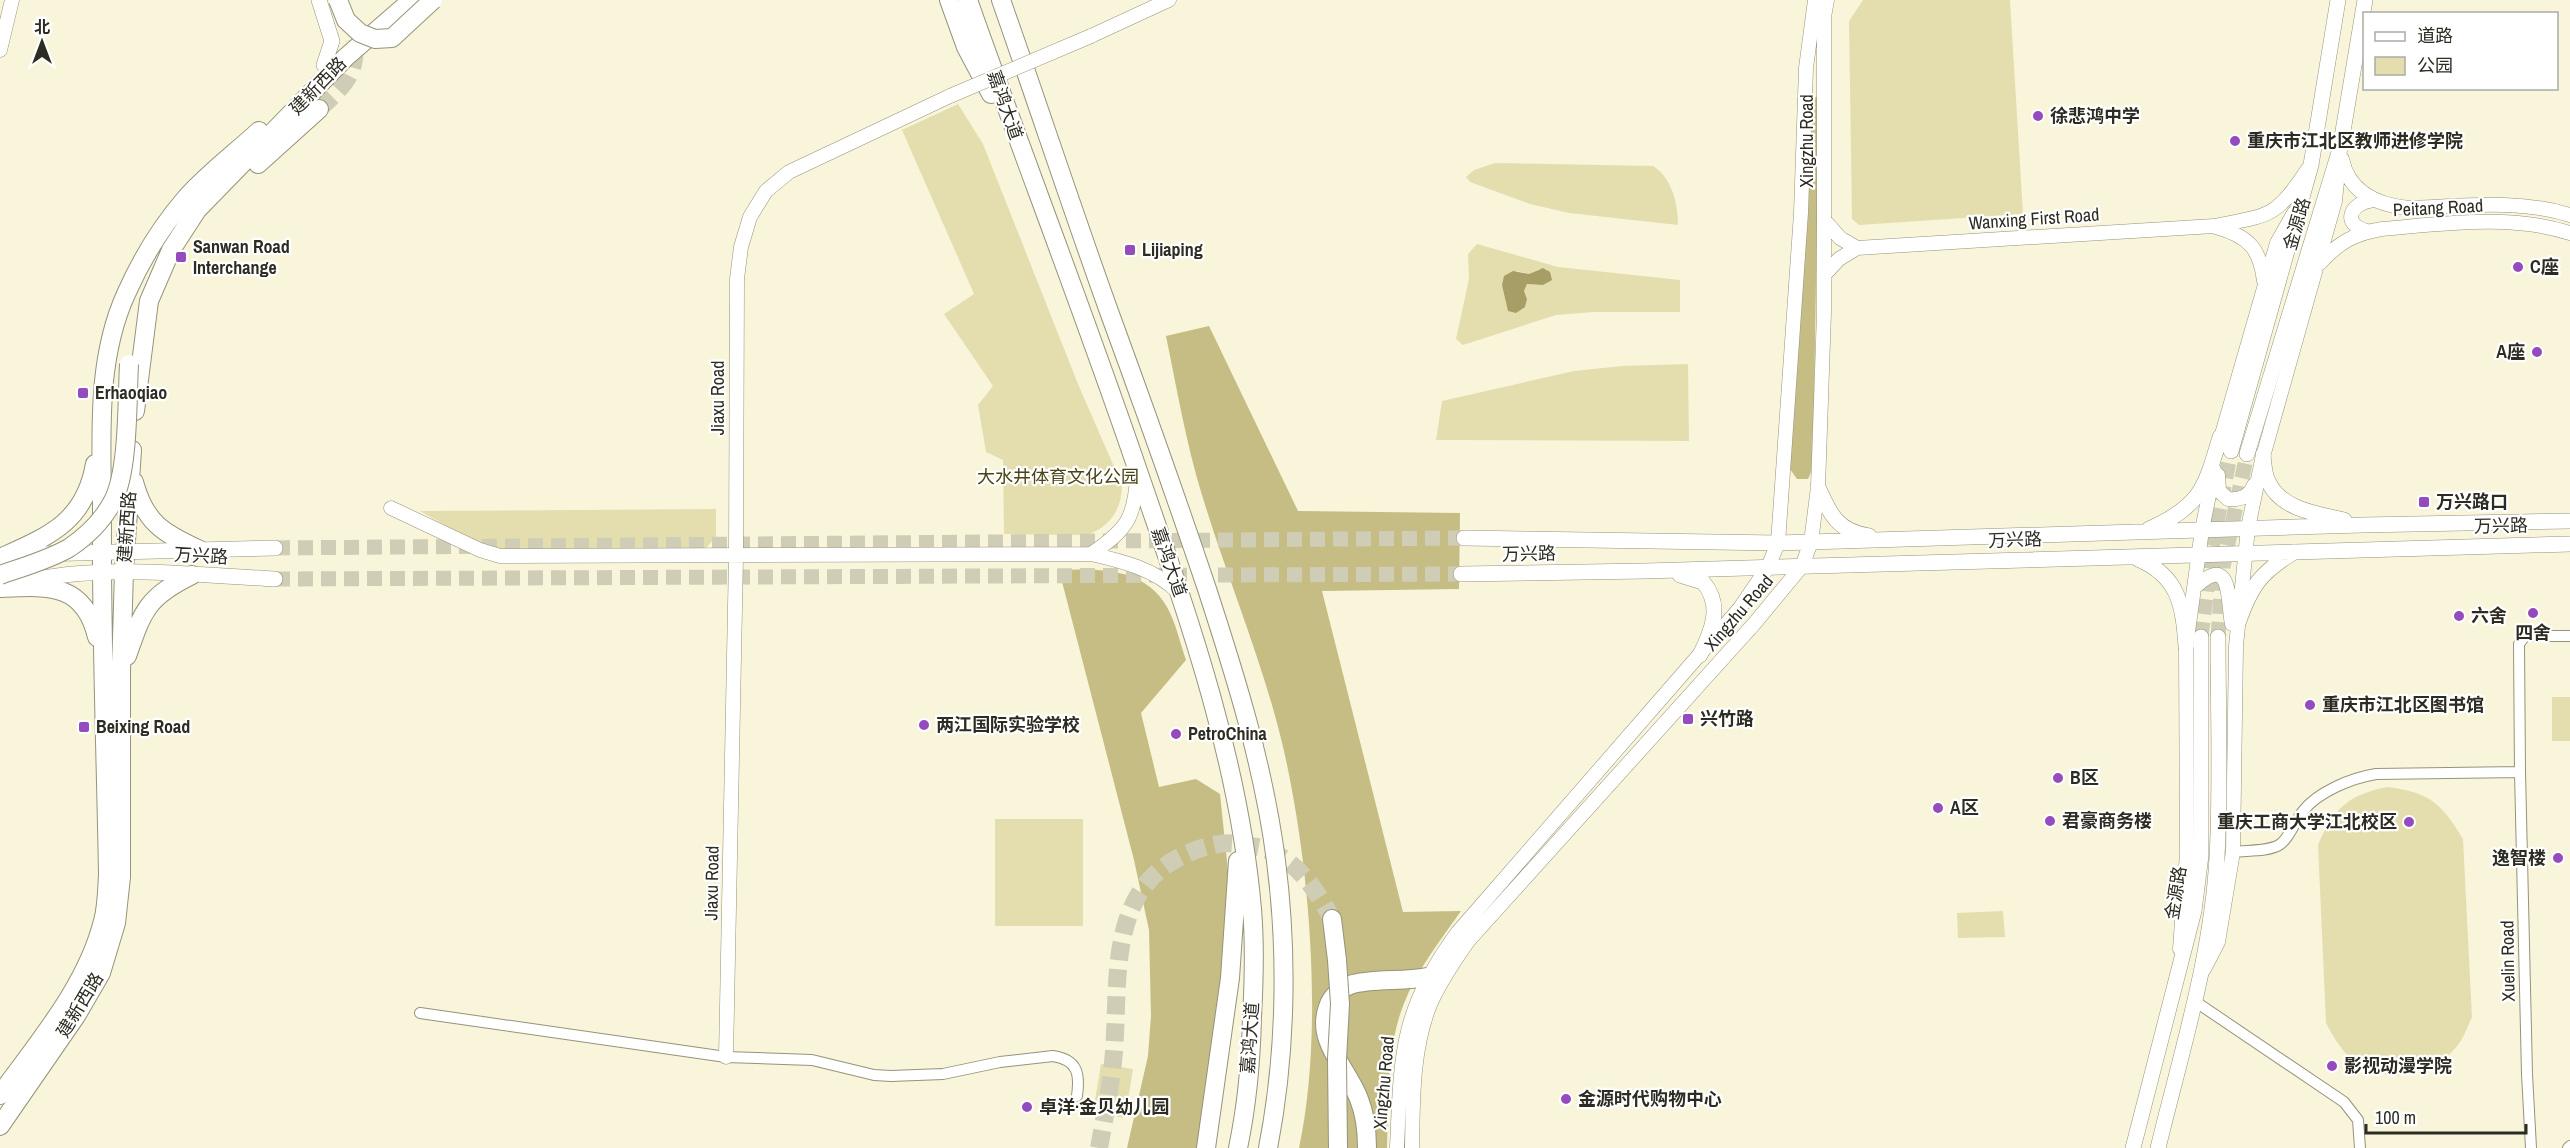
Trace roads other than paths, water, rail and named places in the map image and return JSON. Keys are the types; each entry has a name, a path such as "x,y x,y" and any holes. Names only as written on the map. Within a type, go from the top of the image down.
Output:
{"main road":[{"path":"319,0 332,40 324,65"},
{"name":"建新西路","path":"0,1126 76,1016 101,973 116,922 121,877 113,671 101,572 102,420 106,361 125,295 150,245 186,198 288,104 324,65 394,0"},
{"name":"建新西路","path":"0,1095 63,1006 87,966 103,921 108,875 113,671 126,552 139,366 149,301 171,250 197,210 346,57 412,0"},
{"path":"345,3 346,20 360,33 375,39 392,38 433,0"},
{"path":"949,0 966,48 1021,153"},
{"name":"嘉鸿大道","path":"968,0 1021,153 1113,396 1181,596 1213,699 1240,823 1252,912 1254,983 1251,1051 1243,1127 1238,1148"},
{"name":"嘉鸿大道","path":"1001,0 1178,503 1242,694 1257,757 1276,862 1281,913 1280,1053 1268,1148"},
{"path":"1006,0 1014,38"},
{"name":"金源路","path":"2231,451 2311,165 2338,0"},
{"name":"金源路","path":"2247,454 2340,149 2365,0"},
{"path":"197,210 236,184 319,109"},
{"path":"0,575 37,563 69,547 97,525 114,500 122,469 129,364 135,332 149,301"},
{"path":"0,559 61,528 77,512 88,493 94,471 102,420"},
{"path":"2141,532 2171,519 2200,494 2207,480 2220,437"},
{"path":"2264,455 2268,483 2289,503 2304,510 2362,525"},
{"path":"131,469 138,496 153,522 161,531 200,550"},
{"path":"1818,487 1830,514 1840,525 1858,534 1896,540"},
{"name":"万兴路","path":"1464,538 1778,543 2248,528 2570,521"},
{"path":"2332,526 2324,531 2322,540 2327,547 2335,549"},
{"path":"2072,558 2092,552 2096,546 2094,539 2081,534"},
{"name":"万兴路","path":"1461,574 1645,571 2244,554 2296,550 2570,544"},
{"name":"万兴路","path":"0,559 38,554 275,548"},
{"path":"2238,623 2249,592 2265,573 2296,550"},
{"path":"2132,556 2153,565 2176,590 2182,608 2186,646"},
{"name":"万兴路","path":"0,588 40,578 124,571 275,579"},
{"path":"1645,571 1697,578 1708,588 1714,600 1714,616 1711,631 1700,655"},
{"path":"113,671 152,600 166,588 192,575"},
{"path":"0,588 48,588 74,596 86,608 113,671"},
{"name":"金源路","path":"2133,1148 2194,911 2201,855 2201,637"},
{"name":"金源路","path":"2158,1148 2199,978 2217,858 2218,637"},
{"path":"1206,1148 1230,978 1240,823"},
{"path":"1332,919 1347,1058 1351,1148"},
{"path":"1367,1148 1366,1126 1359,1098 1326,1039 1324,1026 1329,1004 1336,993 1349,986 1427,977"},
{"path":"1338,1148 1337,1059 1340,1004"}],"street":[{"path":"0,50 12,0"},
{"name":"Jiaxu Road","path":"726,1057 736,556 737,279 741,247 750,217 766,191 789,172 950,96 1091,36 1155,3 1169,0"},
{"name":"Xingzhu Road","path":"1397,1148 1404,1038 1414,1005 1427,977 1458,932 1740,608 1768,567 1778,543 1801,213 1806,69 1815,0"},
{"name":"Xingzhu Road","path":"1412,1148 1414,1076 1418,1044 1430,1006 1445,975 1469,940 1755,624 1802,566 1811,542 1818,487 1825,221 1824,16 1827,0"},
{"path":"2199,978 2218,942 2233,852 2236,646 2248,528 2257,480 2319,265 2335,201 2340,149"},
{"name":"Peitang Road","path":"2340,149 2344,172 2350,182 2373,200 2390,206 2409,208 2525,207 2554,210 2570,215"},
{"name":"Wanxing First Road","path":"1857,248 2214,226 2258,218 2274,211 2287,200 2311,165"},
{"path":"2367,231 2352,223 2352,214 2354,207 2361,202 2373,200"},
{"path":"2179,974 2187,853 2186,646 2202,530 2220,437 2264,284 2277,243 2301,201"},
{"path":"1824,275 1839,259 1857,248 1840,238 1825,221"},
{"name":"Peitang Road","path":"2319,265 2342,242 2367,231 2497,223 2551,227 2570,233"},
{"path":"2214,226 2236,232 2250,244 2262,266 2264,284"},
{"path":"2220,437 2218,484 2222,496 2228,499 2242,499 2252,491 2257,480"},
{"path":"1091,554 1115,538 1129,521 1136,498 1138,470"},
{"path":"391,508 480,550 500,556 1091,554 1139,568 1166,580 1181,596"},
{"path":"2194,588 2204,578 2211,576 2218,576 2228,585 2230,616 2236,646"},
{"name":"Xuelin Road","path":"2531,1148 2527,1084 2519,644 2525,636 2570,636"},
{"path":"2233,852 2276,847 2282,843 2302,812 2317,798 2365,776 2520,772"},
{"path":"2193,1000 2344,1102 2358,1120 2360,1148"},
{"path":"420,1013 726,1057 812,1060 874,1075 942,1074 1000,1062 1062,1057 1075,1066 1078,1074 1077,1096"}],"tunnel":[{"path":"319,109 347,79 355,52 354,40"},
{"path":"2201,637 2212,547 2231,451"},
{"path":"2218,637 2223,567 2247,454"},
{"path":"275,548 1464,538"},
{"path":"275,579 1461,574"},
{"path":"1099,1148 1113,1062 1121,945 1128,918 1140,893 1158,872 1184,855 1210,846 1230,843 1261,848 1279,856 1298,870 1320,898 1332,919"}],"place":[{"name":"徐悲鸿中学","path":"2038,116"},
{"name":"重庆市江北区教师进修学院","path":"2235,141"},
{"name":"Lijiaping","path":"1130,250"},
{"name":"Sanwan Road Interchange","path":"181,257"},
{"name":"C座","path":"2518,267"},
{"name":"A座","path":"2537,352"},
{"name":"Erhaoqiao","path":"83,393"},
{"name":"万兴路口","path":"2424,502"},
{"name":"四舍","path":"2533,613"},
{"name":"六舍","path":"2459,616"},
{"name":"重庆市江北区图书馆","path":"2310,705"},
{"name":"兴竹路","path":"1688,719"},
{"name":"两江国际实验学校","path":"924,725"},
{"name":"Beixing Road","path":"84,727"},
{"name":"PetroChina","path":"1176,734"},
{"name":"B区","path":"2058,778"},
{"name":"A区","path":"1938,808"},
{"name":"君豪商务楼","path":"2050,821"},
{"name":"重庆工商大学江北校区","path":"2409,822"},
{"name":"逸智楼","path":"2558,858"},
{"name":"影视动漫学院","path":"2332,1066"},
{"name":"金源时代购物中心","path":"1566,1099"},
{"name":"卓洋·金贝幼儿园","path":"1027,1107"}],"park label":[{"name":"大水井体育文化公园","path":"1058,477"}]}
